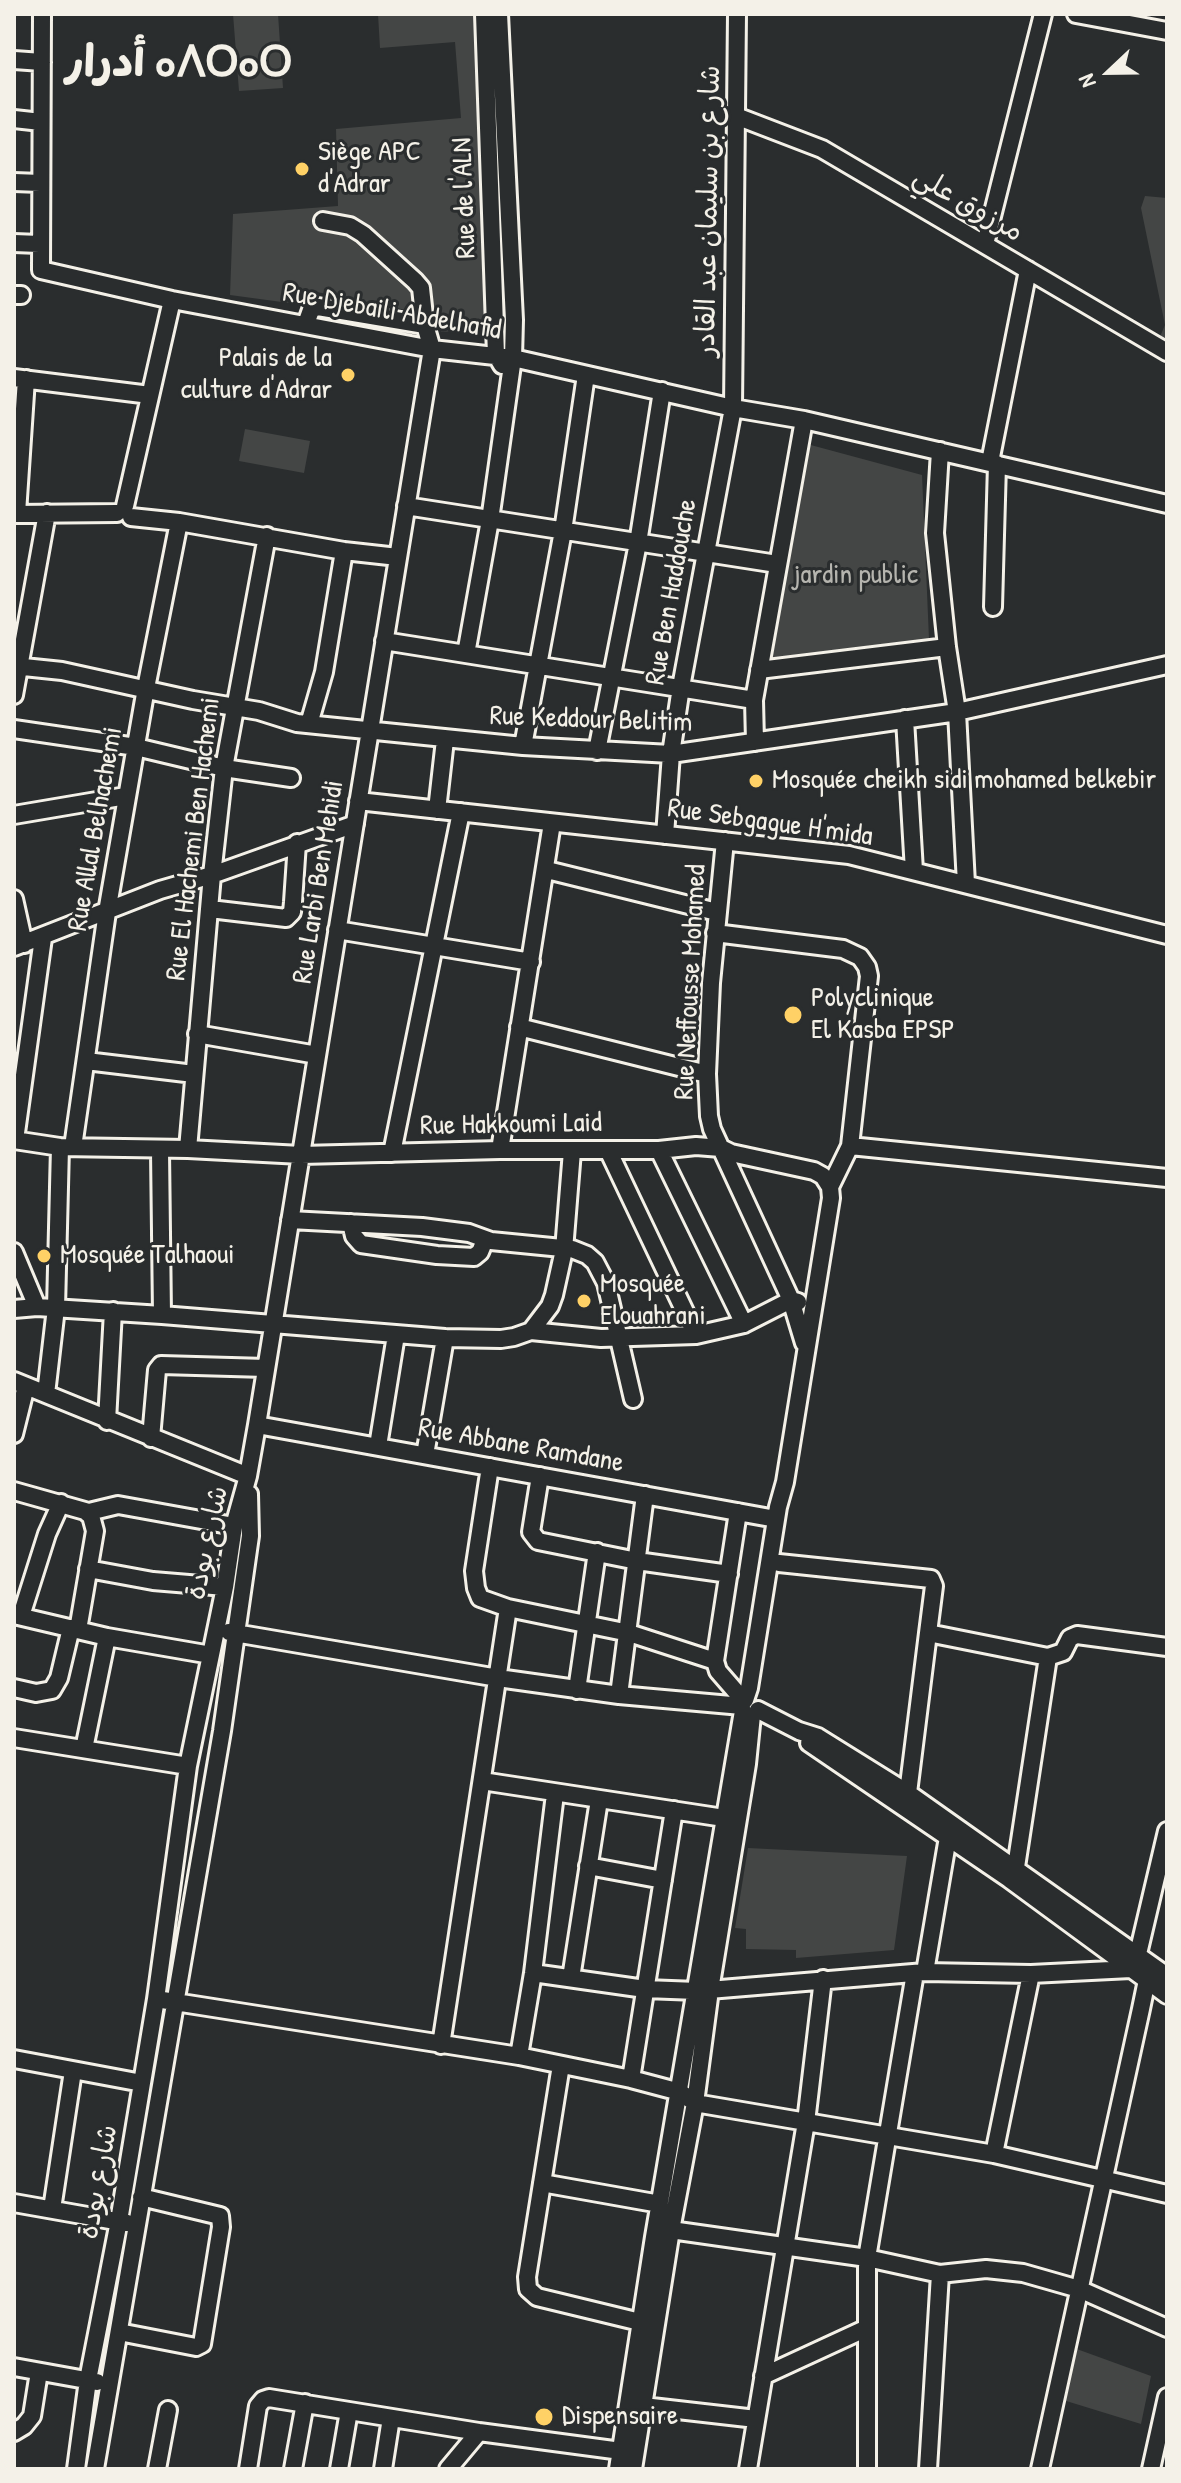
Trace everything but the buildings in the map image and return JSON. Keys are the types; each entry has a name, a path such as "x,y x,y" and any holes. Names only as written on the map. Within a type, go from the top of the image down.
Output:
{"street":[{"path":"14,243 39,244 42,14"},
{"name":"Rue de l'ALN","path":"484,14 496,111"},
{"name":"Rue de l'ALN","path":"490,520 509,376 505,357 496,111 499,14"},
{"name":"شارع بن سليمان عبد القادر","path":"733,408 737,14"},
{"path":"985,244 1043,14"},
{"path":"1076,14 1167,31"},
{"path":"14,60 42,62"},
{"name":"مرزوق علي","path":"736,116 822,149 1167,352"},
{"path":"14,119 41,122"},
{"path":"14,182 40,183"},
{"path":"323,221 350,226 363,234 415,281 422,295 425,325 432,349"},
{"name":"Rue Djebaili Abdelhafid","path":"39,244 41,270 172,300 432,349 505,357 733,408 804,420 1167,504"},
{"path":"993,607 993,463 1028,270"},
{"path":"124,512 172,300"},
{"path":"306,324 311,310 318,307 425,325"},
{"name":"Rue Larbi Ben Mehidi","path":"248,1476 432,349"},
{"path":"523,746 563,531 586,375"},
{"path":"150,395 20,378 15,513 124,512 344,551 398,557"},
{"path":"597,751 638,543 662,391"},
{"name":"Rue Ben Haddouche","path":"665,835 671,754 681,687 733,408"},
{"path":"755,742 754,700 804,420"},
{"path":"940,451 935,533 957,712 966,884"},
{"path":"406,506 777,564"},
{"path":"14,695 47,513"},
{"path":"466,654 490,520"},
{"name":"Rue Allal Belhachemi","path":"46,1394 56,1308 66,1147 86,1061 126,796 179,522"},
{"name":"Rue El Hachemi Ben Hachemi","path":"188,1149 224,768 267,536"},
{"path":"309,724 324,672 344,551"},
{"path":"384,641 754,700"},
{"path":"759,670 947,647"},
{"name":"Rue Keddour Belitim","path":"17,666 62,671 309,724 445,740 671,754 957,712 1167,665"},
{"path":"905,719 914,871"},
{"path":"14,729 136,747 224,768 291,778"},
{"path":"437,810 445,740"},
{"path":"14,815 126,796"},
{"name":"Rue Sebgague H'mida","path":"358,801 828,852 1167,935"},
{"path":"392,1153 461,812"},
{"path":"500,1150 547,870 552,823"},
{"path":"14,899 19,945 160,890 212,875 355,824"},
{"name":"Rue Neffousse Mohamed","path":"725,841 715,933 707,1074 709,1116 791,1300 806,1353"},
{"path":"210,909 286,918 292,912 297,843"},
{"path":"547,870 717,912"},
{"path":"337,930 531,962"},
{"path":"633,2469 671,2230 695,2103 704,1990 724,1818 766,1612 776,1519 785,1482 815,1299 831,1198 830,1187 850,1146 869,976 860,957 843,949 715,933"},
{"path":"14,1140 43,938"},
{"path":"519,1027 707,1074"},
{"path":"197,1034 317,1055"},
{"path":"86,1061 194,1074"},
{"name":"Rue Hakkoumi Laid","path":"14,1140 66,1147 301,1155 659,1150 696,1146 721,1148 731,1153 814,1171 826,1179 830,1187"},
{"path":"850,1146 1167,1178"},
{"path":"608,1150 696,1335"},
{"path":"659,1150 744,1324"},
{"path":"160,1151 162,1315"},
{"path":"531,1331 550,1306 558,1283 564,1250 572,1151"},
{"path":"290,1220 469,1233 485,1240 579,1251 595,1262 606,1283 633,1399"},
{"path":"351,1223 354,1236 361,1244 386,1248 471,1258 480,1252 485,1240"},
{"path":"386,1248 388,1225"},
{"path":"14,1252 37,1307"},
{"path":"14,1309 37,1307 113,1311 445,1338 501,1339 531,1331 620,1338 696,1335 744,1324 791,1300 805,1302 815,1299"},
{"path":"107,1421 113,1311"},
{"path":"378,1446 396,1335"},
{"path":"425,1455 445,1338"},
{"path":"151,1438 157,1370 161,1365 266,1368"},
{"path":"14,1434 20,1384 248,1476"},
{"name":"Rue Abbane Ramdane","path":"257,1425 776,1519"},
{"path":"490,1467 474,1580 480,1598 508,1608 629,1633 715,1661"},
{"name":"شارع بودة","path":"76,2469 88,2380 119,2221 156,1999 188,1766 225,1587 234,1526 248,1476"},
{"name":"شارع بودة","path":"97,2469 236,1633 250,1536 248,1476"},
{"path":"540,1476 531,1524 534,1538 546,1544 637,1561 729,1574"},
{"path":"766,1612 779,1563 787,1513 785,1482"},
{"path":"14,1491 89,1512 118,1505 234,1526"},
{"path":"619,1695 645,1495"},
{"path":"61,1503 16,1616 107,1637 211,1655"},
{"path":"14,1688 36,1693 52,1690 59,1678 74,1629 95,1531 89,1512"},
{"path":"618,2469 680,2092 704,1990 747,1764 749,1707 718,1671 715,1661 738,1512"},
{"path":"577,1690 597,1552"},
{"path":"779,1563 931,1579 934,1586 908,1793"},
{"path":"88,1569 153,1581 225,1587"},
{"path":"441,2045 508,1608"},
{"path":"216,1630 577,1690 749,1707 818,1737 908,1793 1016,1867 1135,1962 1147,1980 1167,1995"},
{"path":"928,1633 1048,1657 1063,1652 1070,1638 1077,1635 1167,1647"},
{"path":"84,1749 107,1637"},
{"path":"1016,1867 1048,1657"},
{"path":"799,1731 812,1746 1135,1962 1167,1976"},
{"path":"14,1738 188,1766"},
{"path":"482,1781 724,1818"},
{"path":"519,2056 533,1973 555,1794"},
{"path":"571,1978 599,1800"},
{"path":"631,2079 674,1810"},
{"path":"1135,1962 1164,1858 1167,1831"},
{"path":"867,2469 867,2258 948,1837"},
{"path":"588,1866 663,1880"},
{"path":"533,1973 645,1989 704,1990 920,1972 1031,1974 1135,1962"},
{"path":"994,2154 1031,1974"},
{"path":"748,2469 806,2122 823,1979"},
{"path":"1040,2469 1147,1980"},
{"path":"156,1999 519,2056 680,2092 695,2103 994,2154 1105,2177 1167,2194"},
{"path":"14,2059 142,2083"},
{"path":"14,2065 32,2062"},
{"path":"561,2065 527,2277 530,2293 640,2322"},
{"path":"52,2209 73,2071"},
{"path":"542,2183 660,2204"},
{"path":"119,2332 201,2346 214,2271 220,2216 141,2197"},
{"path":"14,2203 137,2224"},
{"path":"671,2230 867,2258 940,2274 986,2269 1010,2271 1079,2289 1167,2328"},
{"path":"928,2469 940,2274"},
{"path":"763,2376 867,2328"},
{"path":"14,2367 110,2384"},
{"path":"14,2432 32,2416 39,2372"},
{"path":"1151,2469 1167,2397"},
{"path":"248,2469 260,2402 269,2398 621,2451"},
{"path":"293,2469 305,2403"},
{"path":"643,2406 756,2419"},
{"path":"157,2469 168,2410"},
{"path":"339,2469 349,2411"},
{"path":"383,2469 391,2418"},
{"path":"448,2469 479,2432"}],"green space":[{"path":"233,14 278,14 283,88 239,91"},
{"path":"378,14 474,14 490,309 482,320 456,331 441,332 436,316 307,290 304,305 230,295 233,214 338,206 336,129 461,118 455,42 380,48"},
{"path":"1145,196 1167,198 1167,343 1159,339 1165,325 1141,208"},
{"path":"245,429 310,441 304,473 239,461"},
{"name":"jardin public","path":"807,444 922,475 929,639 772,660"},
{"path":"748,1848 907,1856 894,1950 796,1958 796,1950 746,1949 746,1929 735,1928"},
{"path":"1074,2348 1151,2376 1141,2424 1063,2400"}],"place":[{"name":"Siège APC d'Adrar","path":"302,169"},
{"name":"Palais de la culture d'Adrar","path":"348,375"},
{"name":"Mosquée cheikh sidi mohamed belkebir","path":"756,781"},
{"name":"Polyclinique El Kasba EPSP","path":"793,1015"},
{"name":"Mosquée Talhaoui","path":"44,1256"},
{"name":"Mosquée Elouahrani","path":"584,1301"},
{"name":"Dispensaire","path":"544,2417"}],"district":[{"name":"أدرار ⴰⴷⵔⴰⵔ","path":"179,64"}]}
